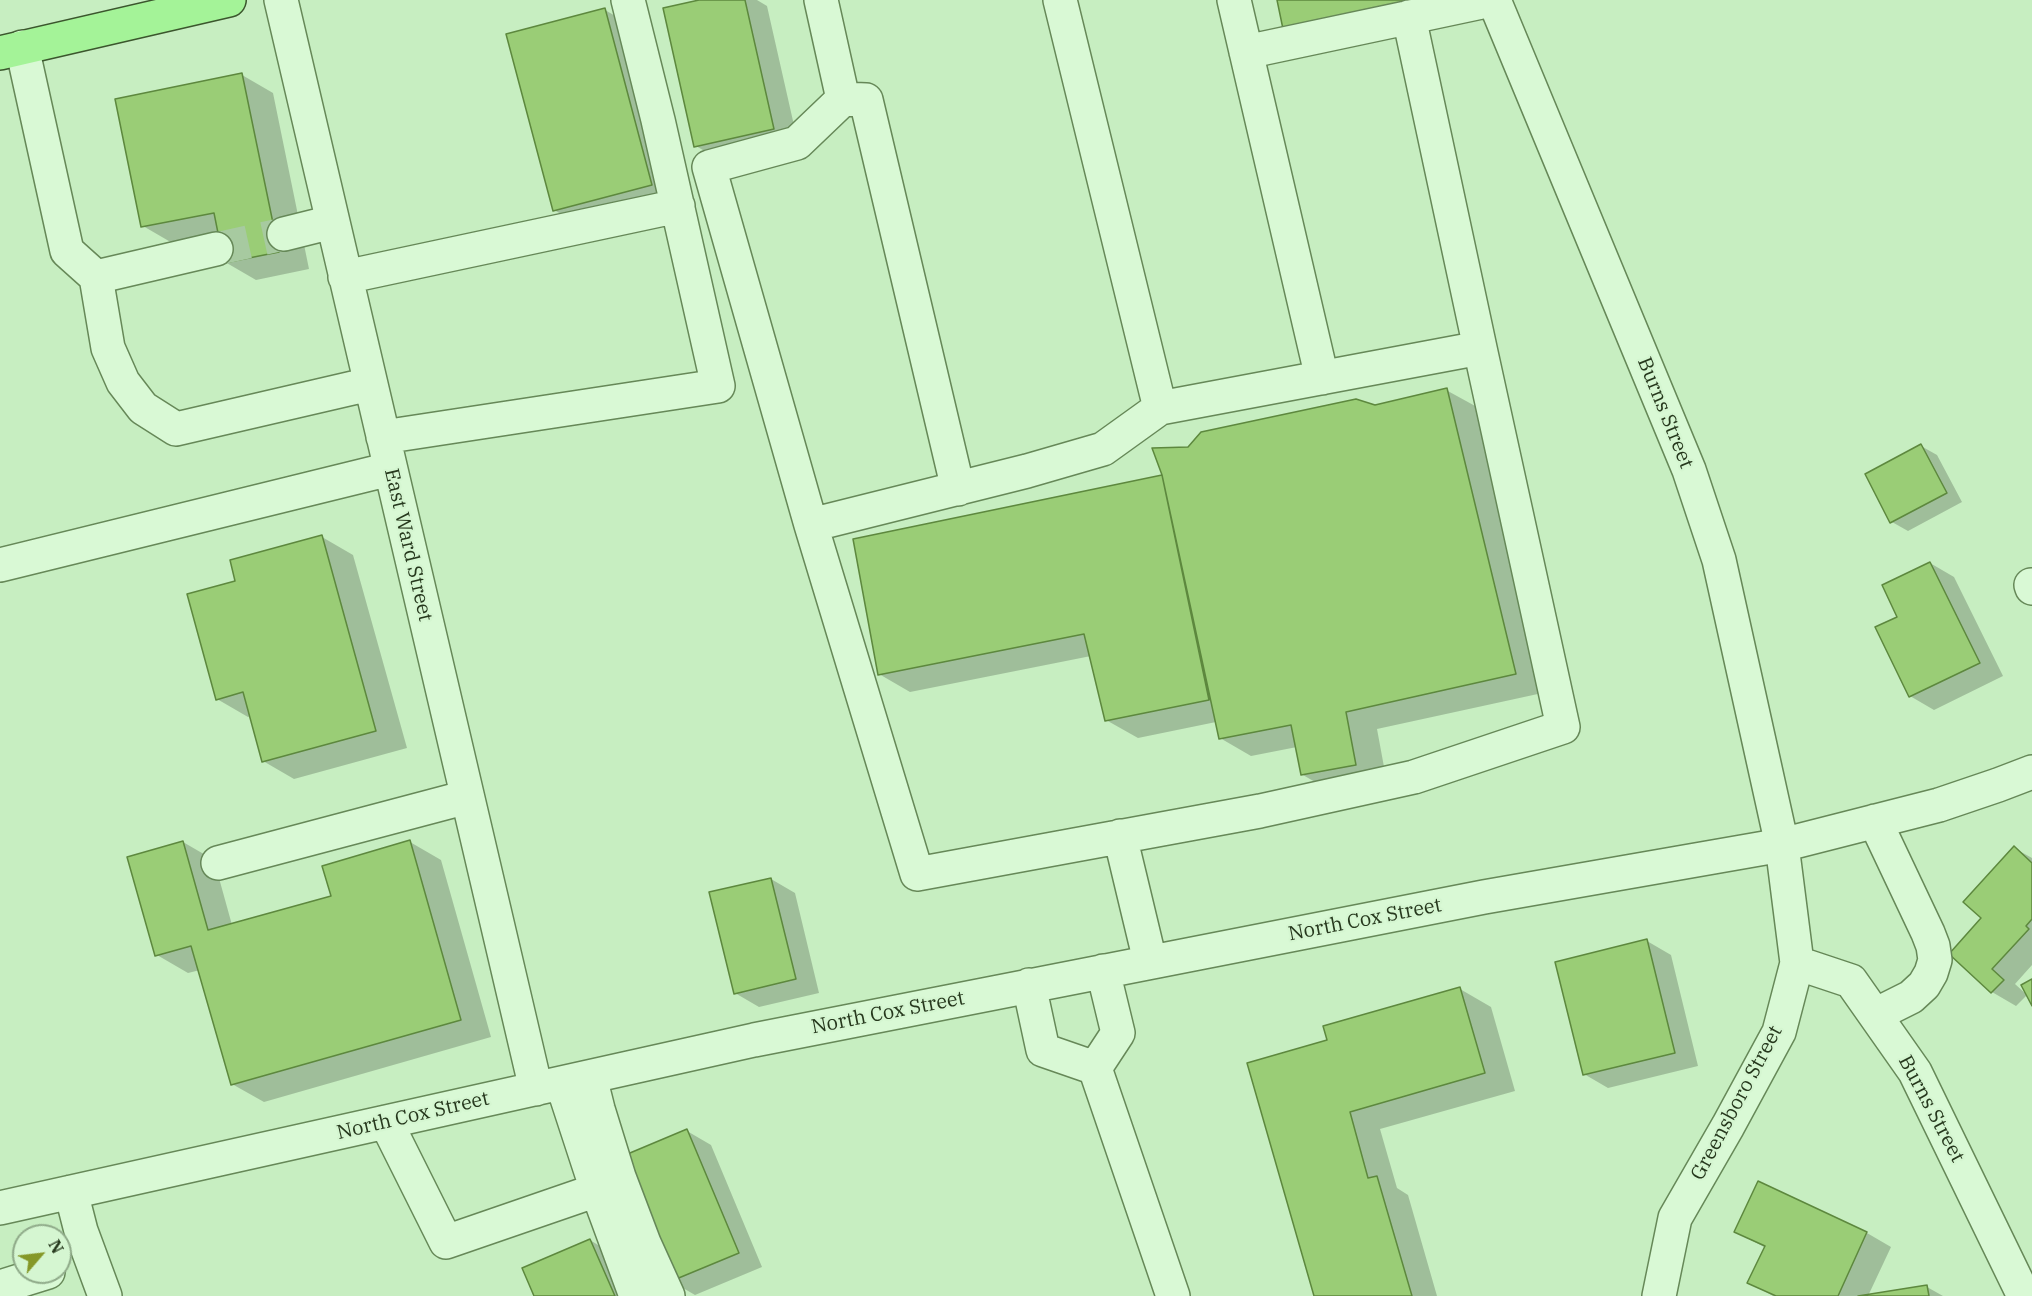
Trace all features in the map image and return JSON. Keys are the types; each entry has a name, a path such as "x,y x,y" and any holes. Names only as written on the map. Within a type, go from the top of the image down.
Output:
{"main road":[{"path":"11,50 229,0"}],"street":[{"name":"East Ward Street","path":"281,0 467,797 563,1083"},
{"path":"383,437 718,386 678,206 628,0"},
{"path":"821,0 843,99"},
{"path":"1060,0 1160,408"},
{"path":"1234,0 1322,378"},
{"path":"1246,52 1492,0"},
{"name":"Burns Street","path":"1492,0 1689,470 1719,560 1782,844"},
{"path":"958,489 866,100 843,99 797,143 709,167 811,525 917,873 1260,811 1414,777 1563,727 1408,17"},
{"path":"11,50 67,251 96,277 108,348 123,382 143,408 176,429 370,384"},
{"path":"345,277 678,206"},
{"path":"284,234 332,222"},
{"path":"96,277 216,249"},
{"path":"811,525 958,489 1103,449 1160,408 1480,348"},
{"path":"0,565 390,470"},
{"path":"1782,844 1939,805 1998,786 2032,772"},
{"path":"218,863 467,797"},
{"path":"1875,821 1928,933 1933,945 1935,960 1924,985 1911,997 1875,1015"},
{"path":"1120,836 1150,962"},
{"name":"North Cox Street","path":"0,1208 754,1040 1473,900 1782,844"},
{"name":"Greensboro Street","path":"1659,1296 1674,1218 1779,1032 1797,963 1782,844"},
{"name":"Burns Street","path":"1797,963 1851,981 1915,1072 2024,1296"},
{"path":"1095,1068 1118,1033 1103,971"},
{"path":"1029,985 1043,1050 1095,1068"},
{"path":"1095,1068 1173,1296"},
{"path":"563,1083 597,1190 636,1296"},
{"path":"563,1083 597,1109 644,1243 668,1296"},
{"path":"386,1122 446,1242 597,1190"},
{"path":"71,1192 81,1231 75,1261 105,1296"}],"building":[{"path":"699,0 745,0 774,129 694,147 663,8"},
{"path":"1277,0 1424,0 1283,29"},
{"path":"605,8 652,185 553,211 506,34"},
{"path":"242,73 279,252 224,263 214,213 141,227 115,99"},
{"path":"1447,388 1516,674 1346,712 1356,765 1301,775 1291,725 1219,739 1162,475 1152,448 1188,447 1201,432 1356,399 1375,405"},
{"path":"1921,444 1947,493 1890,523 1865,474"},
{"path":"1162,475 1209,700 1105,721 1084,634 878,675 853,539"},
{"path":"322,535 376,731 262,762 243,692 216,700 187,594 235,581 230,560"},
{"path":"1930,562 1980,663 1909,697 1875,627 1897,617 1882,585"},
{"path":"410,840 461,1020 231,1085 191,946 155,956 127,857 183,841 208,930 331,896 322,866"},
{"path":"2014,846 2032,863 2032,919 2026,926 2029,929 1992,969 2004,980 1991,993 1949,954 1981,918 1963,902"},
{"path":"771,878 796,979 734,994 709,892"},
{"path":"1647,939 1675,1053 1583,1075 1555,962"},
{"path":"2032,979 2032,1006 2021,985"},
{"path":"1460,987 1485,1073 1350,1112 1368,1178 1377,1176 1412,1296 1314,1296 1247,1063 1327,1040 1323,1026"},
{"path":"687,1129 739,1253 669,1282 618,1158"},
{"path":"1758,1181 1867,1232 1838,1296 1776,1296 1747,1283 1765,1246 1734,1232"},
{"path":"590,1239 615,1296 534,1296 522,1268"},
{"path":"1927,1285 1929,1296 1858,1296"}],"tunnel":[{"path":"216,249 284,234"}]}
